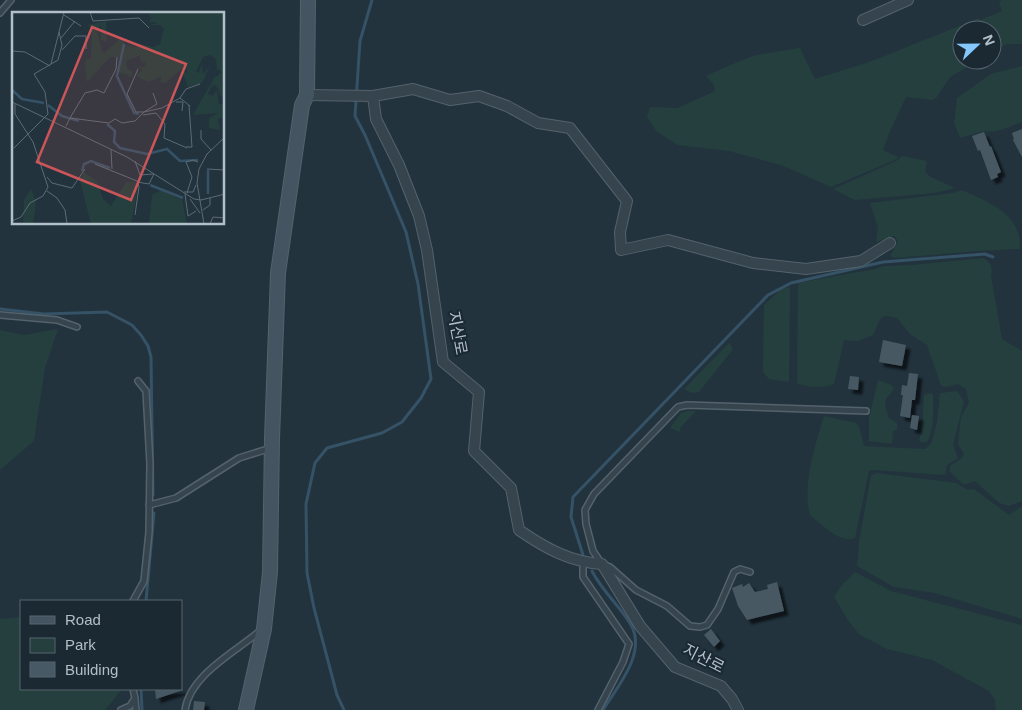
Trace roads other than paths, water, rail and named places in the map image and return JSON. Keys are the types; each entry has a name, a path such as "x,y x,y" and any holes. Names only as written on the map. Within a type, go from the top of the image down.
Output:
{"main road":[{"path":"246,710 264,628 270,572 278,273 302,105 307,95 308,0"}],"street":[{"path":"863,20 908,0"},
{"path":"307,95 368,96 413,89 450,100 480,96 507,106 538,124 570,128 627,201 620,232 622,250 668,240 753,263 806,269 861,261 890,243"},
{"name":"지산로","path":"368,96 376,119 399,165 419,216 427,250 443,362 479,392 474,451 511,488 519,530 543,547 583,563 602,564 640,626 675,667 721,686 738,710"}],"lane":[{"path":"0,13 11,0"},
{"path":"0,315 57,320 77,327"},
{"path":"134,600 144,581 150,504 146,391 138,381"},
{"name":"지산로","path":"750,572 740,569 734,572 718,609 707,624 700,627 690,626 667,606 636,590 610,566 602,564 593,551 589,540 585,510 594,494 678,407 687,405 866,412"},
{"path":"150,504 176,498 239,458 272,448"},
{"path":"583,563 583,577 629,644 623,662 598,710"},
{"path":"185,710 186,703 197,682 264,628"},
{"path":"133,690 136,710"},
{"path":"121,710 130,706 135,698"}],"waterway":[{"path":"344,710 337,695 314,608 307,573 306,504 315,463 327,448 382,433 402,422 421,398 431,379 418,284 406,232 365,135 355,116 360,41 372,0"},
{"path":"583,555 571,517 573,497 768,295 791,283 883,262 985,254 993,257"},
{"path":"0,309 44,314 107,312 132,325 141,335 148,346 151,357 153,495"},
{"path":"146,600 154,513"},
{"path":"592,571 627,618 635,636 633,658 603,710"},
{"path":"141,690 142,710"}]}
